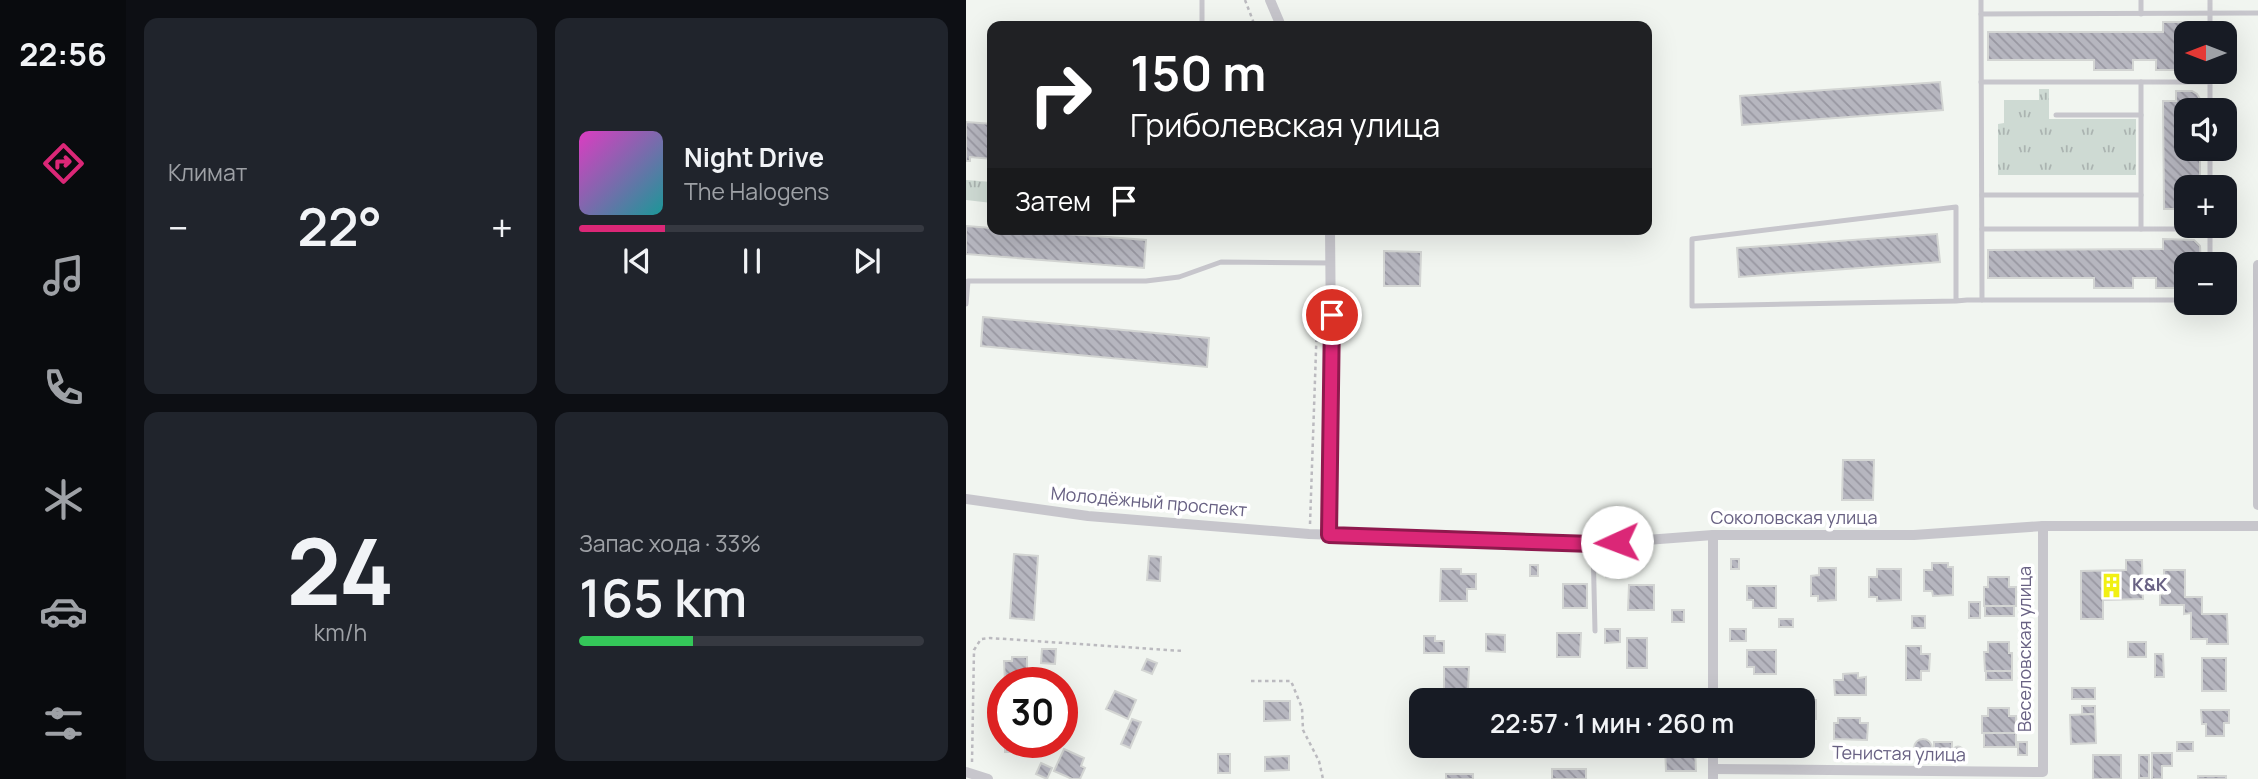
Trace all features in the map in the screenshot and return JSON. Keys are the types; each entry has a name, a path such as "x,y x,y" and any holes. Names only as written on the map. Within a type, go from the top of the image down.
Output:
{"street":[{"path":"1270,0 1279,21"},
{"path":"1329,235 1326,262 1332,444 1329,535"},
{"path":"2258,265 2258,505"},
{"name":"Молодёжный проспект","path":"966,499 1088,516 1329,535"},
{"name":"Соколовская улица","path":"1329,535 1593,544 1713,535 1914,535 2043,526 2258,526"},
{"name":"Веселовская улица","path":"2043,526 2043,772"},
{"path":"1713,535 1713,688"},
{"path":"969,772 988,779"},
{"name":"Тенистая улица","path":"1713,774 1953,776 2043,772"}],"lane":[{"path":"1202,0 1202,21"},
{"path":"1981,0 1982,300"},
{"path":"2141,0 2141,13"},
{"path":"2210,0 2210,21"},
{"path":"1981,14 2258,13"},
{"path":"1981,82 2174,82"},
{"path":"2141,82 2141,229"},
{"path":"2056,115 2141,115"},
{"path":"1982,195 2141,195"},
{"path":"1956,300 1956,207 1692,239 1692,306 1956,300 2174,300"},
{"path":"1982,229 2174,228"},
{"path":"966,304 967,281 1146,281 1179,277 1221,262 1326,262"},
{"path":"1593,544 1595,631"}],"path":[{"path":"1245,0 1253,21"},
{"path":"1319,235 1326,262"},
{"path":"1309,534 1318,291"},
{"path":"969,772 974,650 981,639 1183,651"},
{"path":"1251,681 1292,681 1303,708 1303,730 1319,761 1323,779"}],"green space":[{"path":"2039,89 2049,89 2049,119 2136,119 2136,175 1998,175 1998,124 2004,123 2004,100 2039,100"},
{"path":"966,180 987,182 987,202 966,200"}],"building":[{"path":"2163,22 2174,22 2174,70 2156,70 2156,60 2133,60 2133,70 2094,70 2094,60 1988,60 1988,32 2163,32"},
{"path":"1940,82 1943,110 1742,125 1740,96"},
{"path":"2176,91 2192,91 2199,98 2176,98"},
{"path":"2163,101 2174,101 2174,161 2200,161 2200,175 2174,175 2174,209 2164,209"},
{"path":"966,122 987,124 987,159 970,157 970,161 966,161"},
{"path":"966,226 987,228 987,235 1082,235 1146,240 1144,268 966,254"},
{"path":"1937,234 1940,262 1739,277 1737,248"},
{"path":"2163,239 2194,240 2200,246 2200,252 2174,252 2174,288 2156,288 2156,278 2133,278 2133,288 2094,288 2094,278 1988,278 1988,250 2163,249"},
{"path":"1384,251 1421,252 1420,286 1384,286"},
{"path":"983,317 1209,338 1207,367 981,346"},
{"path":"1843,460 1874,460 1873,500 1842,500"},
{"path":"1014,554 1038,556 1034,620 1010,618"},
{"path":"1149,556 1161,557 1160,581 1147,580"},
{"path":"1731,559 1739,559 1739,569 1731,569"},
{"name":"K&K","path":"2126,560 2142,560 2143,599 2103,600 2103,619 2081,619 2081,571 2126,570"},
{"path":"1606,563 1623,564 1622,577 1606,577"},
{"path":"1932,563 1948,563 1948,567 1953,567 1953,595 1933,596 1932,591 1924,591 1924,570 1932,570"},
{"path":"1530,565 1538,565 1538,576 1530,576"},
{"path":"1819,568 1836,568 1836,600 1818,601 1818,596 1811,596 1811,576 1819,575"},
{"path":"1441,569 1461,569 1461,574 1476,574 1476,589 1467,589 1467,601 1440,601"},
{"path":"1877,569 1901,569 1901,600 1877,601 1877,597 1869,597 1869,577 1877,577"},
{"path":"2164,570 2185,570 2185,597 2202,597 2202,614 2227,614 2228,644 2207,644 2207,639 2191,639 2191,613 2184,614 2184,605 2160,605 2160,594 2164,594"},
{"path":"1988,577 2009,577 2009,587 2016,587 2016,606 1984,606 1984,587 1988,587"},
{"path":"2023,578 2030,578 2031,590 2024,590"},
{"path":"1563,584 1587,584 1587,608 1563,608"},
{"path":"1629,585 1654,585 1654,610 1628,610"},
{"path":"1747,586 1776,586 1776,608 1753,608 1753,600 1747,600"},
{"path":"1969,602 1980,602 1980,618 1969,618"},
{"path":"1985,606 2014,606 2014,616 1985,616"},
{"path":"1672,610 1684,610 1684,622 1672,622"},
{"path":"1912,616 1925,616 1925,628 1912,628"},
{"path":"1779,619 1793,619 1793,627 1779,627"},
{"path":"1605,629 1620,629 1620,642 1605,643"},
{"path":"1730,629 1746,629 1746,641 1730,641"},
{"path":"1557,633 1581,633 1580,657 1557,657"},
{"path":"1486,634 1505,635 1505,652 1486,651"},
{"path":"1424,636 1435,636 1435,641 1444,641 1444,653 1424,653"},
{"path":"1627,638 1647,638 1647,668 1627,668"},
{"path":"1988,642 2009,642 2012,671 1985,671 1984,652 1988,652"},
{"path":"2128,642 2146,642 2146,657 2128,657"},
{"path":"1906,646 1921,646 1921,654 1930,654 1929,671 1921,671 1921,680 1906,680"},
{"path":"1042,649 1056,649 1055,664 1041,663"},
{"path":"1747,650 1776,650 1776,674 1754,674 1754,667 1747,667"},
{"path":"2155,654 2163,654 2164,677 2155,677"},
{"path":"1012,657 1027,657 1027,667 1004,667 1004,661 1012,661"},
{"path":"2202,658 2226,658 2226,691 2202,691"},
{"path":"1147,659 1157,663 1152,674 1142,670"},
{"path":"1444,667 1469,667 1468,688 1444,688"},
{"path":"1986,671 2012,671 2012,680 1986,680"},
{"path":"1858,673 1858,678 1866,677 1866,695 1835,695 1834,680 1843,680 1843,674"},
{"path":"2072,688 2095,688 2095,699 2072,699"},
{"path":"1115,691 1136,700 1128,719 1106,709"},
{"path":"1264,701 1290,701 1290,720 1264,721"},
{"path":"2082,706 2095,706 2095,714 2082,714"},
{"path":"1988,708 2009,708 2009,716 2016,716 2016,733 1982,733 1982,716 1988,716"},
{"path":"2201,710 2229,710 2229,723 2224,723 2224,736 2206,736 2206,724 2202,724"},
{"path":"2095,714 2096,743 2071,744 2070,715"},
{"path":"1838,718 1860,718 1860,723 1868,723 1867,740 1834,739 1834,723 1838,723"},
{"path":"1132,719 1141,722 1130,748 1121,744"},
{"path":"1984,733 2016,733 2016,747 1984,747"},
{"path":"1923,739 1929,742 1932,748 1929,754 1923,757 1917,754 1914,748 1917,742"},
{"path":"1934,742 1952,742 1952,757 1934,757"},
{"path":"2018,742 2027,742 2027,755 2018,755"},
{"path":"2177,742 2193,742 2193,751 2177,751"},
{"path":"1958,747 1962,748 1962,756 1958,757 1954,756 1953,752 1954,748"},
{"path":"2152,753 2172,753 2172,766 2162,766 2162,779 2152,779"},
{"path":"1218,754 1230,754 1230,773 1218,773"},
{"path":"1078,755 1084,758 1081,766 1085,768 1080,779 1072,779 1054,771 1060,758 1078,758"},
{"path":"2093,755 2121,755 2121,779 2093,779"},
{"path":"2139,755 2149,755 2149,778 2139,778"},
{"path":"1289,756 1289,770 1265,771 1265,757"},
{"path":"1665,758 1695,758 1696,771 1666,771"},
{"path":"1041,763 1052,768 1047,779 1036,774"},
{"path":"1552,769 1586,769 1586,779 1552,779"},
{"path":"1446,774 1473,774 1473,779 1446,779"},
{"path":"2198,776 2226,776 2226,779 2198,779"}],"place":[{"name":"K&K","path":"2112,585"}],"route":[{"path":"1332,315 1329,535 1593,544 1617,542"}]}
